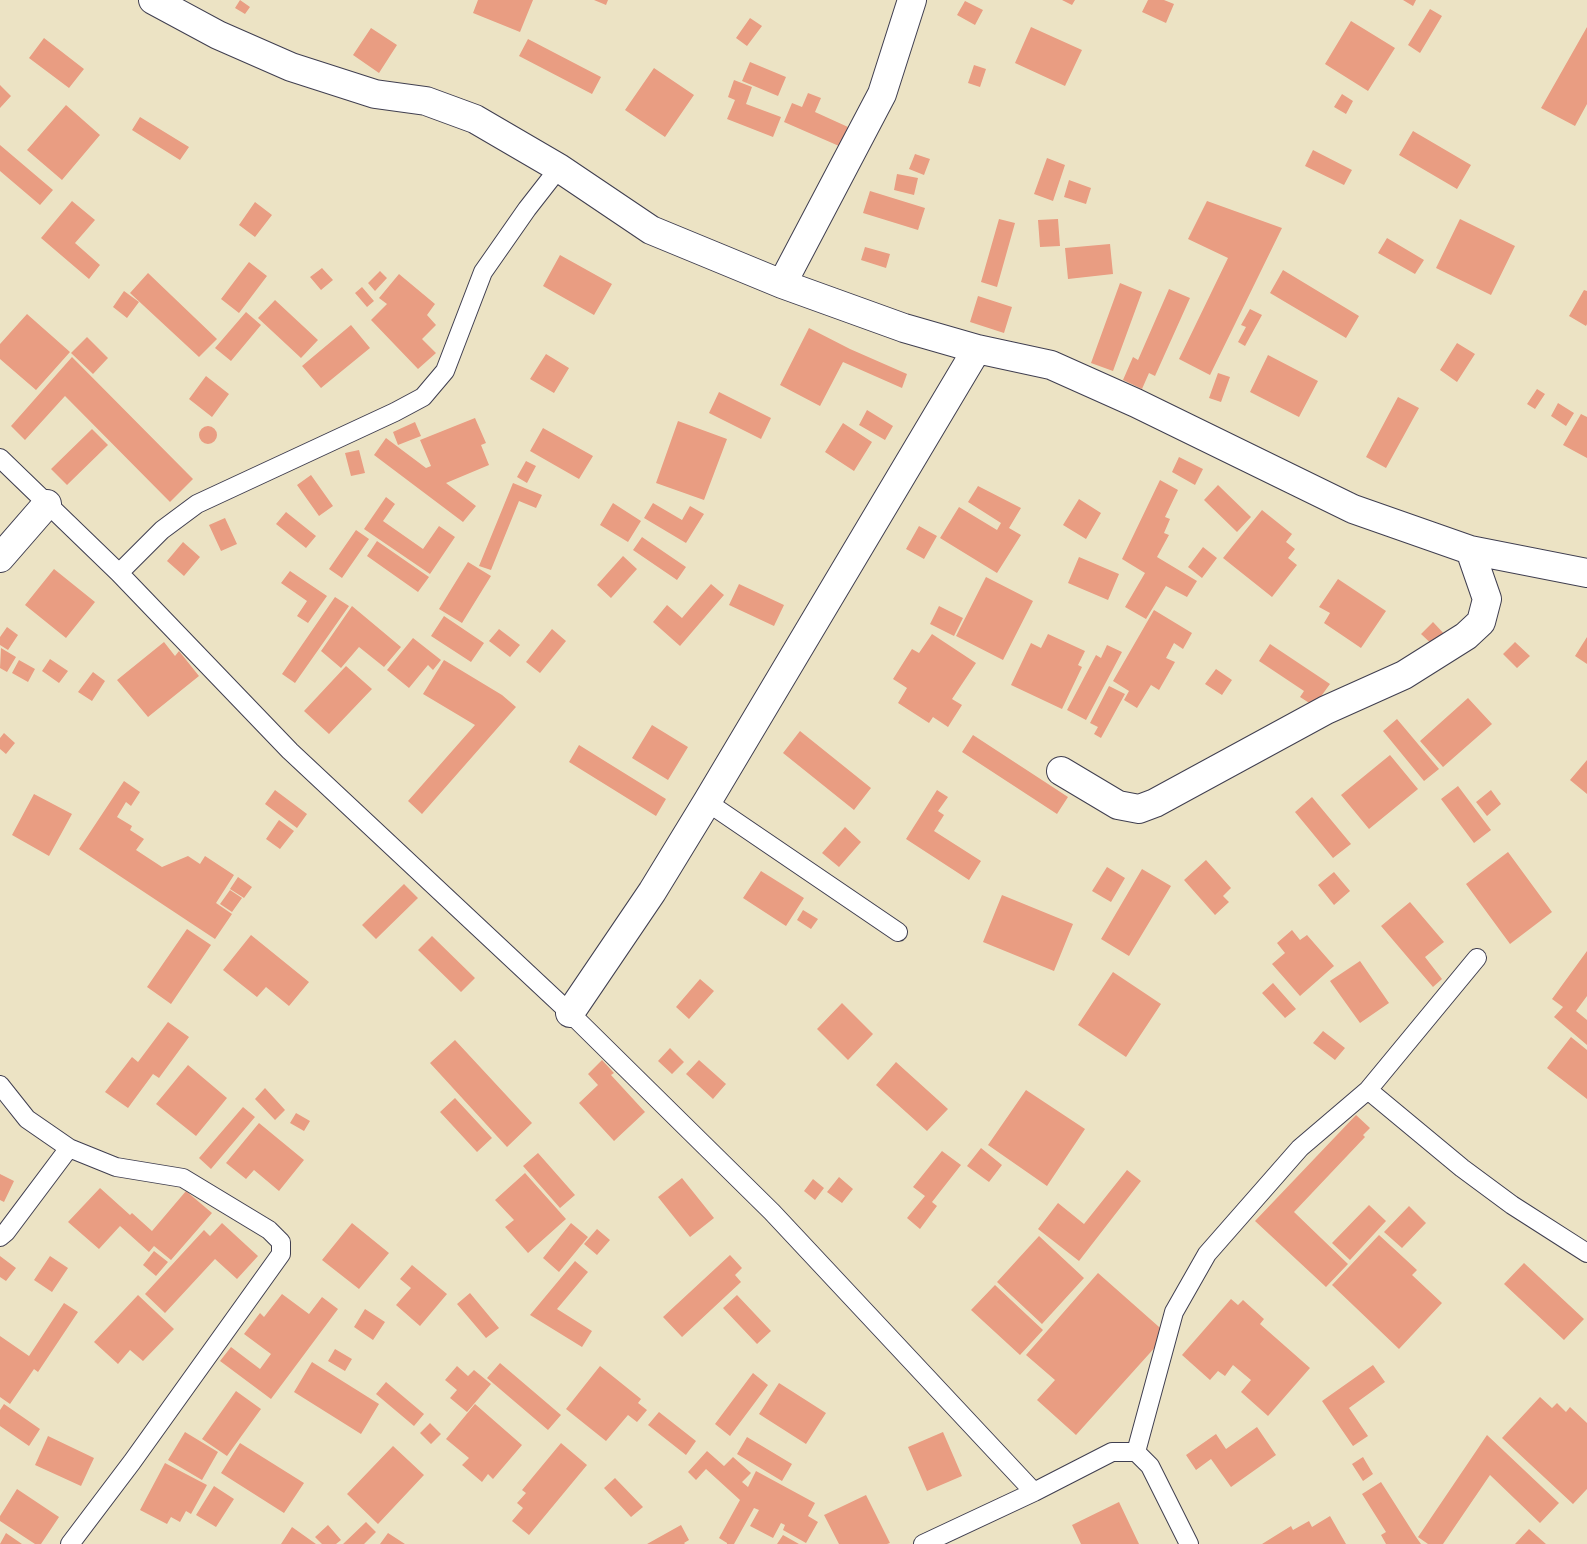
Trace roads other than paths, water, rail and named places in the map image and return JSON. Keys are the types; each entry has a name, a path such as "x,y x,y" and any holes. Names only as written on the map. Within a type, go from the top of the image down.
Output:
{"street":[{"path":"153,0 218,35 291,67 375,94 426,102 475,119 559,168 651,230 782,284 904,328 977,349 1051,366 1136,403 1353,509 1470,550 1587,573"},
{"path":"782,284 882,94 912,0"},
{"path":"570,1013 652,892 708,802 977,349"},
{"path":"0,558 47,504"},
{"path":"1061,771 1118,805 1139,809 1155,803 1326,710 1404,675 1466,636 1481,622 1487,598 1470,550"}],"lane":[{"path":"119,573 162,530 197,504 395,412 423,397 445,371 483,272 527,209 559,168"},
{"path":"0,458 119,573 290,751 570,1013 772,1212 1034,1492"},
{"path":"708,802 898,932"},
{"path":"1136,1452 1174,1312 1207,1254 1300,1148 1368,1090 1476,958"},
{"path":"0,1085 27,1119 69,1148 116,1167 183,1178 269,1230 281,1242 281,1254 132,1462 70,1544"},
{"path":"1368,1090 1462,1168 1512,1206 1587,1253"},
{"path":"0,1237 6,1232 69,1148"},
{"path":"923,1544 1034,1492 1112,1452 1136,1452 1150,1466 1188,1544"}]}
